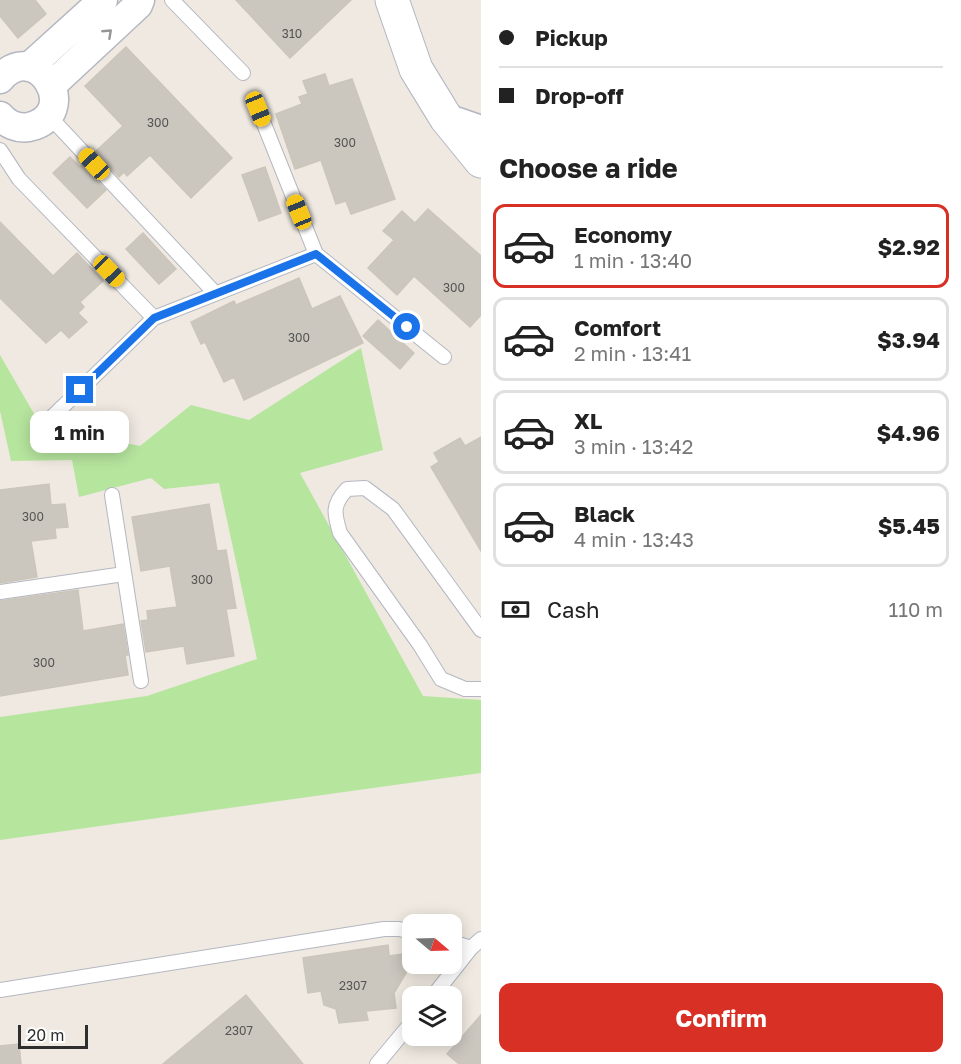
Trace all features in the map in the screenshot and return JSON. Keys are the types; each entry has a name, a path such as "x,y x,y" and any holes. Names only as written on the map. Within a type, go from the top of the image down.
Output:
{"street":[{"path":"29,67 103,0"},
{"path":"52,85 138,5 140,0"},
{"path":"392,0 416,69 446,118 481,161"},
{"path":"0,79 12,69 29,67 42,72 52,85 54,93 54,104 49,116 39,124 25,128 3,127"},
{"path":"446,118 481,130"}],"lane":[{"path":"172,0 243,73"},
{"path":"258,109 316,254 444,357"},
{"path":"49,116 215,293"},
{"path":"0,150 19,179 154,318"},
{"path":"50,419 154,318 316,254"},
{"path":"481,630 393,508 365,488 347,489 337,500 334,516 340,533 420,645 441,679 465,689 481,689"},
{"path":"112,495 141,681"},
{"path":"0,592 124,573"},
{"path":"0,990 384,930 402,930"},
{"path":"441,986 476,943"},
{"path":"377,1064 402,1034"}],"green space":[{"path":"361,348 383,450 300,473 423,696 481,700 481,773 0,840 0,717 147,696 257,659 219,483 164,489 151,478 79,497 72,460 11,461 0,411 0,355 44,431 81,434 140,446 191,405 249,420"}],"building":[{"path":"0,0 35,0 46,14 18,38 0,16"},
{"path":"236,0 351,0 290,58"},
{"path":"126,47 232,158 191,198 150,155 127,176 124,172 119,177 95,152 123,126 85,86"},
{"path":"325,74 329,86 352,79 395,199 351,214 346,201 336,204 321,160 295,169 276,114 302,104 299,97 308,94 303,81"},
{"path":"70,157 80,167 82,165 106,190 87,208 53,173"},
{"path":"265,167 281,213 259,221 242,175"},
{"path":"428,209 481,256 481,315 470,327 414,276 397,295 368,268 394,240 383,231 402,211 415,223"},
{"path":"0,222 53,276 77,253 103,281 80,302 84,307 78,313 87,322 69,338 61,330 46,343 0,298"},
{"path":"143,233 176,269 159,284 126,249"},
{"path":"299,278 312,309 340,296 363,343 244,400 234,377 224,382 205,342 201,344 191,322 234,301 236,305"},
{"path":"378,320 414,353 400,369 363,336"},
{"path":"481,437 481,551 431,467 439,462 434,453 460,438 465,446"},
{"path":"49,484 51,505 65,504 68,527 55,528 56,538 31,541 37,577 0,583 0,490"},
{"path":"209,504 217,551 226,550 236,608 226,609 234,656 187,664 184,646 146,652 141,621 148,620 147,611 177,607 170,566 141,571 132,517"},
{"path":"78,590 83,631 123,624 128,655 125,655 128,675 0,696 0,601"},
{"path":"388,945 389,956 402,954 402,974 405,974 394,993 396,1008 366,1011 368,1020 339,1023 336,1009 324,1005 321,991 308,993 303,958"},
{"path":"246,995 303,1064 163,1064"},
{"path":"481,1015 481,1064 459,1064 447,1054 454,1046 462,1046 462,1037"},
{"path":"19,1044 21,1064 0,1064 0,1046"}],"route":[{"path":"80,390 154,318 316,254 407,327"}]}
